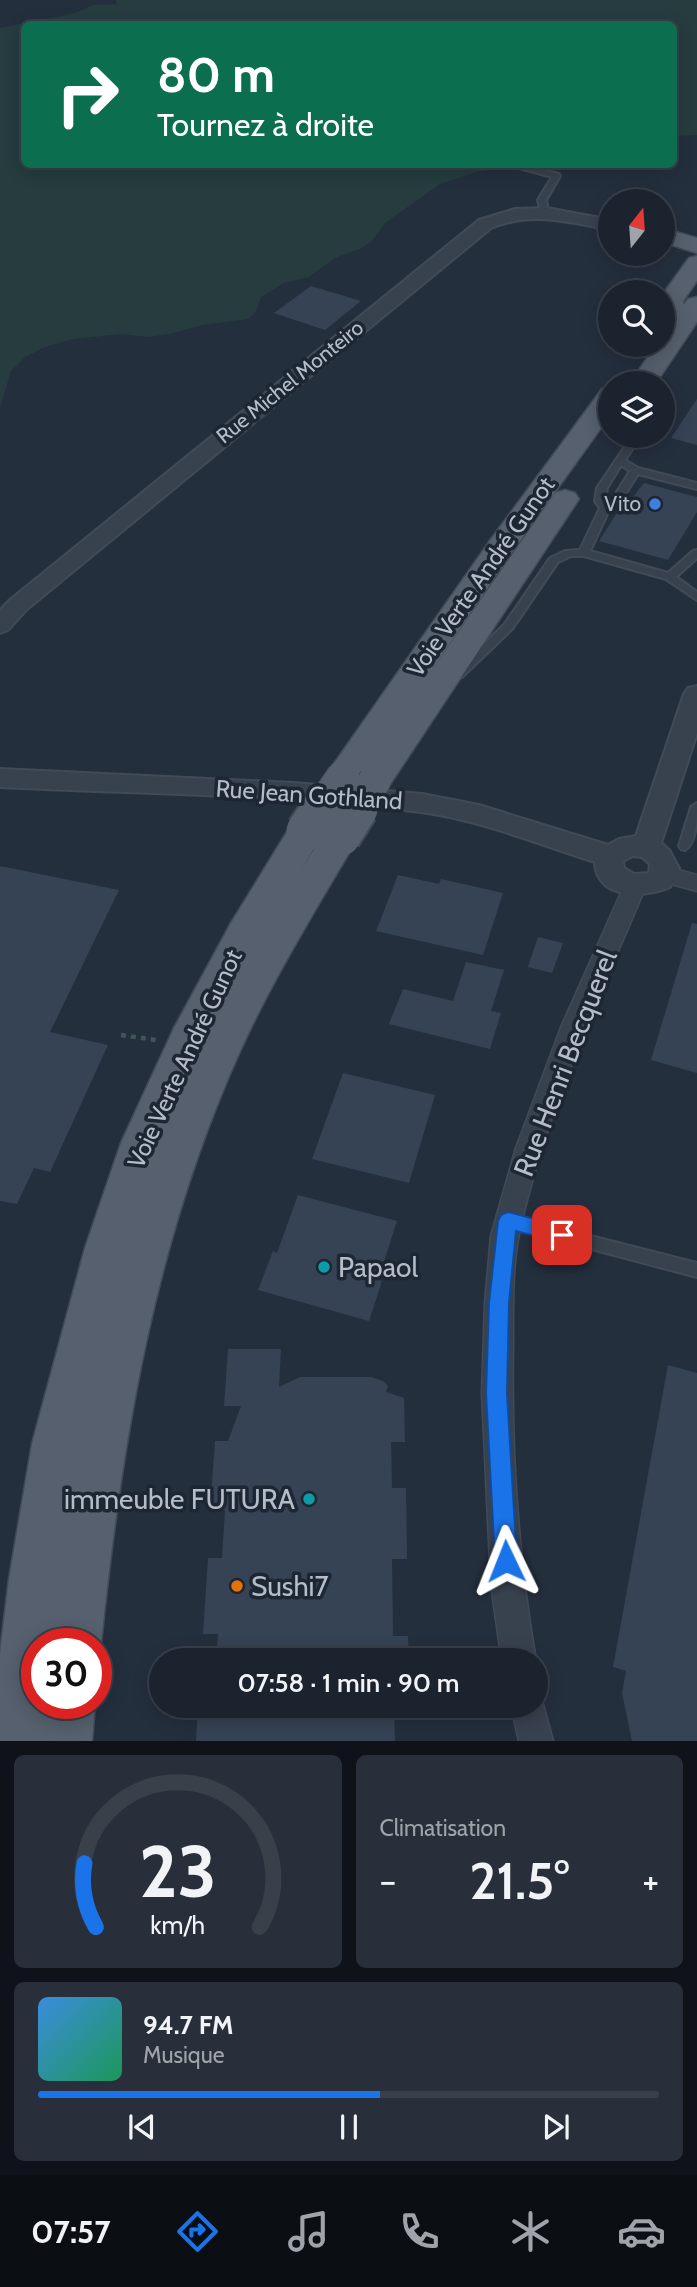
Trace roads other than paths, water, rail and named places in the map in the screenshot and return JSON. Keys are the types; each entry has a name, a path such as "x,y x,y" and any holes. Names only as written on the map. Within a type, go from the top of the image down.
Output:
{"main road":[{"path":"676,238 697,239"},
{"path":"676,240 697,247"},
{"path":"684,312 671,301 697,263"},
{"path":"649,370 684,312 697,277"},
{"name":"Voie Verte André Gunot","path":"18,1741 35,1579 56,1444 107,1248 142,1143 194,1028 244,933 323,834 500,548 598,413"},
{"name":"Voie Verte André Gunot","path":"359,778 427,703 600,448"},
{"name":"Voie Verte André Gunot","path":"76,1628 107,1406 158,1211 206,1081 279,936 323,834"},
{"path":"64,1741 66,1719"}],"street":[{"name":"Rue Michel Monteiro","path":"0,625 18,605 472,233 502,216 546,214 598,223"},
{"path":"646,847 697,694"},
{"name":"Rue Jean Gothland","path":"0,778 307,793 422,803 479,815 610,856"},
{"path":"629,846 646,847 664,862 664,874 653,884 626,884 613,874 608,862 610,856 629,846"},
{"path":"664,874 697,883"},
{"name":"Rue Henri Becquerel","path":"517,1648 507,1585 497,1393 499,1303 508,1221 529,1147 575,1025 635,886"},
{"path":"531,1718 536,1741"}],"lane":[{"path":"524,168 556,176 542,201 546,214"},
{"path":"605,508 600,501 602,488 629,448"},
{"path":"621,461 635,470 697,485"},
{"path":"584,553 605,508 614,505 635,470"},
{"path":"427,703 508,627 554,560 569,553 584,553 670,577 697,597"},
{"path":"670,577 697,553"},
{"path":"685,846 697,807"},
{"path":"508,1221 697,1270"}],"place":[{"name":"Vito","path":"655,504"},
{"name":"Papaol","path":"324,1267"},
{"name":"immeuble FUTURA","path":"309,1499"},
{"name":"Sushi7","path":"237,1586"}]}
